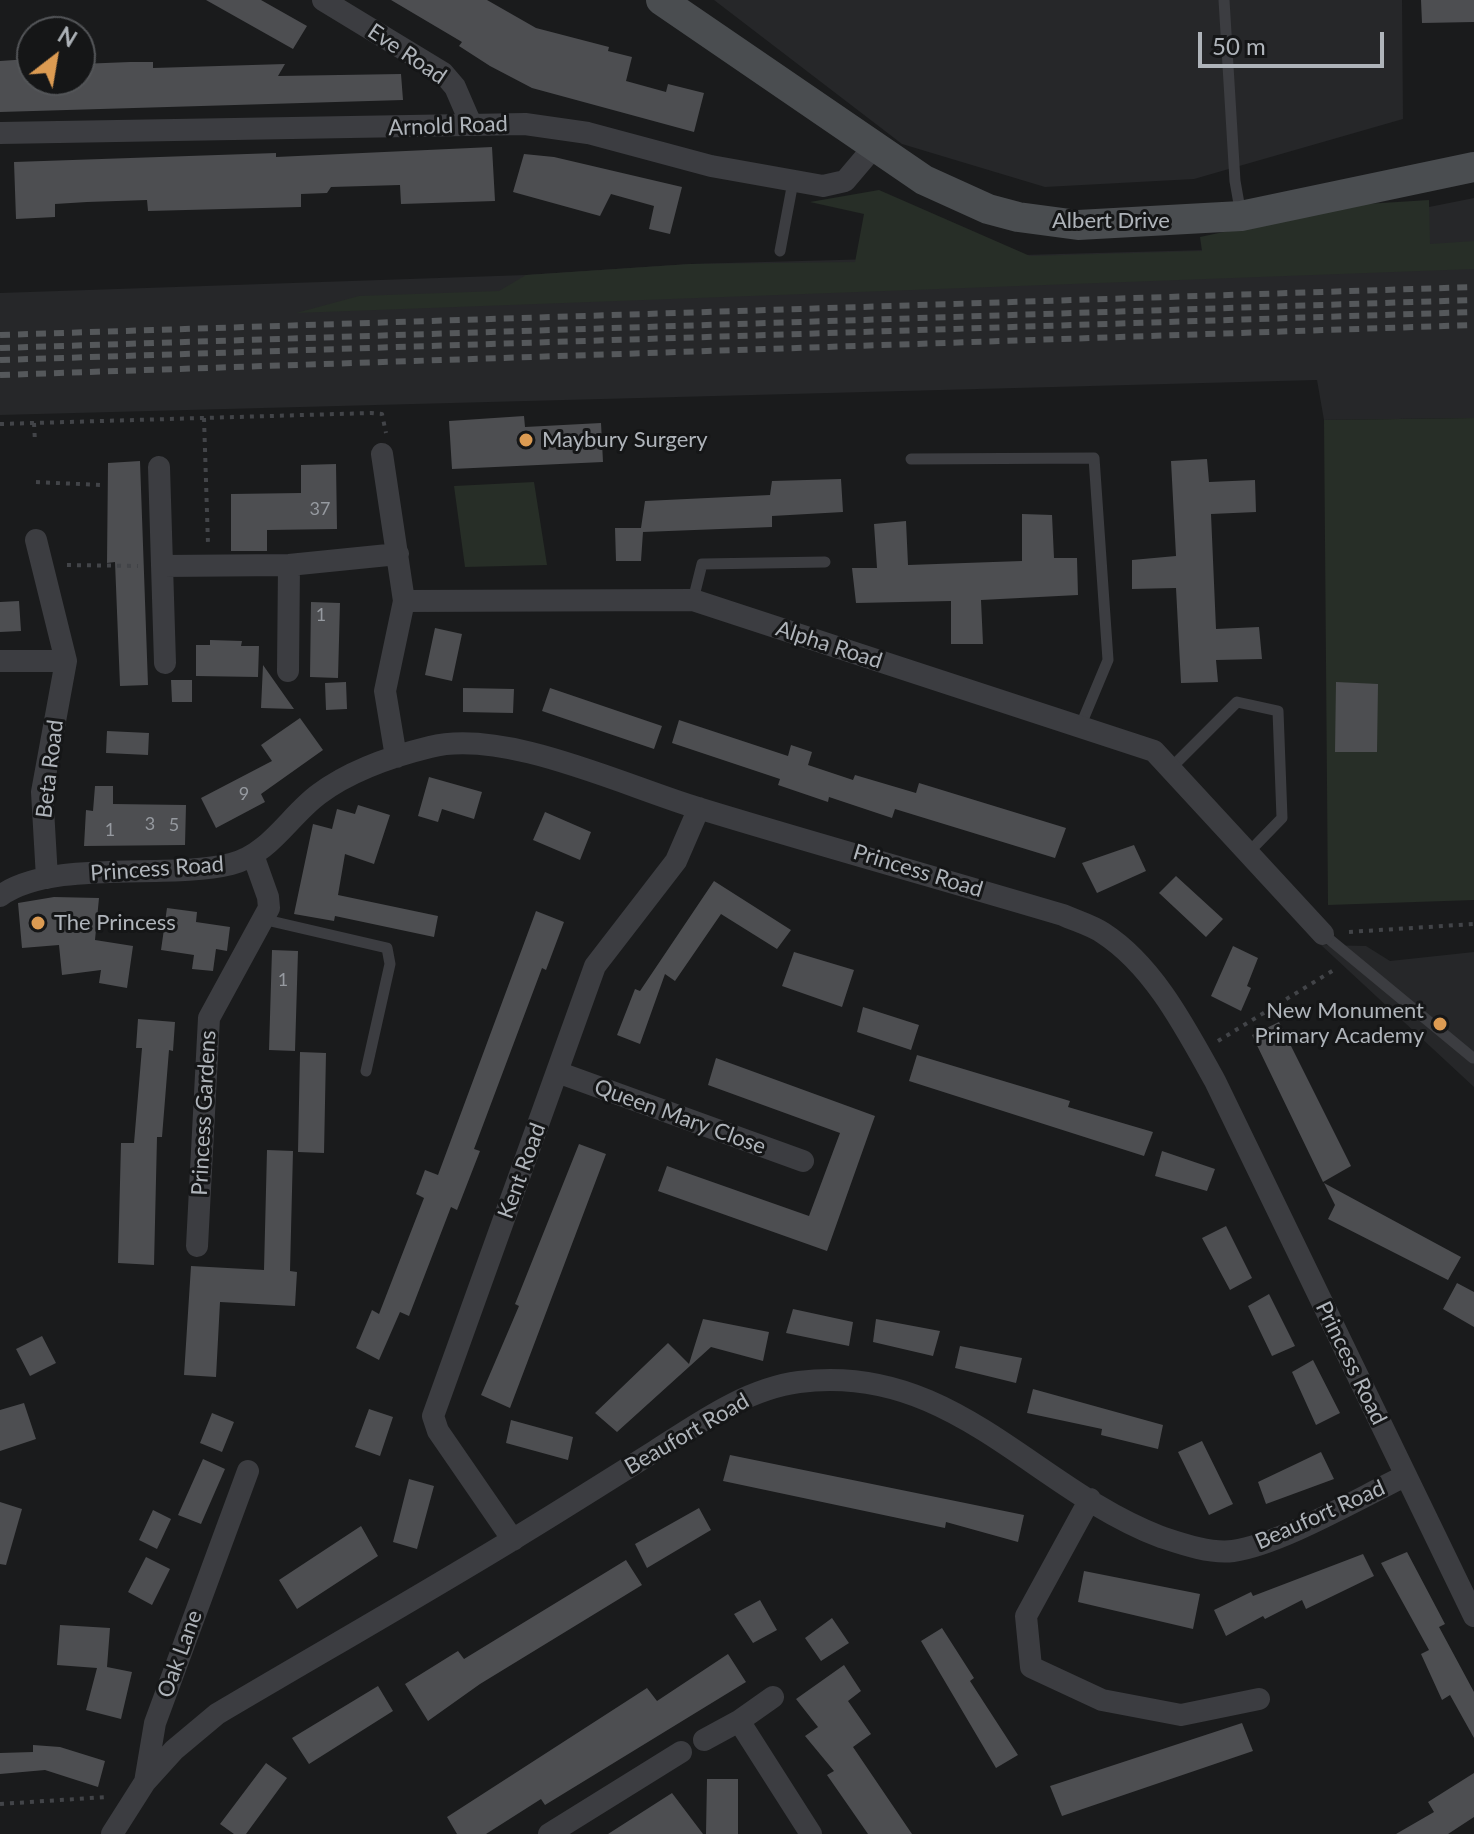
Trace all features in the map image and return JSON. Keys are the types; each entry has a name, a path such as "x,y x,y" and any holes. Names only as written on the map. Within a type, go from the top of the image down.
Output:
{"street":[{"name":"Eve Road","path":"323,0 443,73 455,87 471,124"},
{"name":"Albert Drive","path":"661,0 873,148 941,190 1018,217 1078,225 1241,216 1474,167"},
{"name":"Arnold Road","path":"0,133 525,124 588,133 711,166 823,186 845,181 873,148"},
{"path":"382,454 404,601 385,691 396,757"},
{"path":"159,467 165,663"},
{"name":"Beta Road","path":"36,540 66,661 42,792 47,878"},
{"path":"162,566 289,565 398,554"},
{"path":"288,671 289,565"},
{"name":"Alpha Road","path":"404,601 693,600 1154,751 1323,934"},
{"path":"0,661 66,661"},
{"name":"Princess Road","path":"0,896 47,878 209,869 236,863 253,855 322,791 396,757 434,746 472,743 508,747 699,808 1063,915 1103,933 1145,973 1199,1053 1474,1616"},
{"name":"Kent Road","path":"513,1540 438,1431 433,1416 595,966 676,861 699,808"},
{"name":"Princess Gardens","path":"197,1246 209,1018 269,908 253,855"},
{"name":"Queen Mary Close","path":"557,1072 803,1161"},
{"name":"Beaufort Road","path":"141,1789 174,1750 217,1714 513,1540 701,1422 749,1397 798,1382 852,1381 900,1388 962,1415 1130,1525 1182,1544 1230,1552 1261,1544 1405,1476"},
{"name":"Oak Lane","path":"112,1834 141,1789 155,1723 248,1471"},
{"path":"1090,1499 1026,1616 1031,1667 1102,1700 1181,1715 1259,1699"},
{"path":"704,1740 773,1697"},
{"path":"739,1721 811,1834"},
{"path":"551,1833 681,1752"}],"lane":[{"path":"1224,0 1235,181 1241,216"},
{"path":"780,251 793,182"},
{"path":"911,459 1094,458 1108,660 1080,727"},
{"path":"693,600 702,564 825,562"},
{"path":"1170,769 1237,702 1278,711 1282,818 1248,853"},
{"path":"262,919 387,948 390,964 366,1071"},
{"path":"1323,934 1473,1058"}],"path":[{"path":"0,424 382,414 391,451 382,454"},
{"path":"204,418 208,567"},
{"path":"34,423 35,442"},
{"path":"36,482 100,485"},
{"path":"40,564 162,566"},
{"path":"1323,934 1474,924"},
{"path":"1199,1053 1337,968 1346,953"},
{"path":"0,1804 141,1789"}],"shaded area":[{"path":"714,0 1402,0 1403,119 1194,179 1045,187 902,144"},
{"path":"879,190 1030,256 1202,251 1200,237 1350,205 1429,200 1430,244 1474,241 1474,269 296,313 359,296 499,291 526,275 690,264 855,262 864,214 810,202"},
{"path":"1474,198 1474,418 1324,420 1317,380 0,415 0,293 526,275 690,264 1429,244 1429,207"},
{"path":"1474,418 1474,900 1328,905 1324,420"},
{"path":"534,482 547,565 465,567 454,486"},
{"name":"New Monument Primary Academy","path":"1321,945 1366,946 1390,961 1474,952 1474,1087"}],"building":[{"path":"206,0 261,0 307,26 293,49"},
{"path":"391,0 487,0 536,28 609,47 608,51 632,57 626,81 666,92 668,84 704,93 694,132 532,88 490,66 459,46 462,42"},
{"path":"1421,0 1474,0 1474,22 1422,23"},
{"path":"16,60 16,96 96,96 96,63 153,62 153,68 285,64 278,76 401,74 403,100 0,112 0,61"},
{"path":"492,147 495,201 401,204 400,185 331,187 327,193 301,194 301,207 148,211 147,200 87,202 55,204 55,217 16,219 14,162 276,153 276,157"},
{"path":"524,154 554,157 682,187 670,234 649,229 654,206 611,194 600,216 513,192"},
{"name":"Maybury Surgery","path":"524,416 525,427 601,423 603,462 452,469 449,421"},
{"path":"1207,459 1209,482 1255,480 1256,512 1211,514 1216,629 1259,627 1262,659 1216,660 1218,682 1181,683 1176,588 1132,589 1132,560 1176,556 1171,461"},
{"path":"140,461 148,685 120,686 115,562 107,563 108,463"},
{"path":"336,464 337,529 267,530 267,551 231,551 231,494 301,493 301,465"},
{"path":"841,479 843,512 772,516 772,527 643,532 641,561 616,561 615,528 641,528 645,501 770,495 772,481"},
{"path":"1022,514 1052,515 1054,558 1077,558 1078,595 981,600 983,644 951,644 951,601 856,603 852,568 877,568 874,524 906,521 908,565 1022,561"},
{"path":"19,601 21,631 0,632 0,602"},
{"path":"311,602 340,603 338,678 310,677"},
{"path":"435,628 462,634 452,681 425,675"},
{"path":"210,640 242,641 241,646 259,646 258,677 196,676 196,645 210,645"},
{"path":"263,665 294,709 261,708"},
{"path":"171,680 192,680 192,702 172,702"},
{"path":"346,682 347,709 326,710 325,683"},
{"path":"1336,682 1378,684 1377,752 1335,752"},
{"path":"463,688 514,689 513,713 463,712"},
{"path":"550,688 662,726 654,749 542,711"},
{"path":"300,718 323,750 261,794 265,802 216,828 201,798 272,761 261,745"},
{"path":"679,720 788,756 791,745 812,752 808,765 853,780 855,775 916,793 919,783 1066,828 1055,858 895,809 892,818 829,797 828,802 778,785 780,779 672,743"},
{"path":"107,731 149,733 148,755 106,753"},
{"path":"429,777 482,792 474,819 442,809 438,822 418,816"},
{"path":"95,786 113,786 113,804 186,805 185,845 84,846 86,810 93,811"},
{"path":"358,805 390,815 374,864 345,854 338,895 438,916 434,937 335,916 334,921 294,914 313,824 332,829 337,809 355,814"},
{"path":"545,812 591,832 580,860 533,840"},
{"path":"1134,845 1146,871 1097,893 1082,863"},
{"path":"1176,876 1223,919 1206,937 1159,893"},
{"path":"714,881 791,930 777,949 721,914 675,981 665,974 640,1044 617,1035 635,989 640,991"},
{"path":"54,897 99,898 95,940 133,946 127,988 99,983 101,970 62,975 59,945 22,948 18,903"},
{"path":"167,908 197,912 196,922 230,927 227,951 216,949 213,971 192,969 194,955 161,950"},
{"path":"536,911 564,922 546,970 542,968 474,1149 480,1151 457,1210 451,1207 409,1316 400,1312 379,1360 356,1348 372,1310 379,1314 424,1198 416,1194 425,1170 438,1175"},
{"path":"1233,946 1258,958 1247,986 1251,988 1241,1011 1211,996"},
{"path":"272,950 298,951 295,1051 269,1050"},
{"path":"794,952 854,970 842,1007 782,986"},
{"path":"863,1007 919,1025 911,1050 857,1032"},
{"path":"138,1019 175,1022 173,1051 169,1050 162,1137 157,1137 154,1265 118,1263 121,1143 134,1143 142,1048 136,1048"},
{"path":"1279,1022 1351,1166 1323,1182 1252,1035"},
{"path":"300,1052 326,1053 324,1153 298,1152"},
{"path":"917,1055 1070,1101 1068,1107 1153,1132 1144,1156 909,1081"},
{"path":"716,1058 875,1116 827,1251 658,1191 667,1166 809,1216 840,1133 708,1085"},
{"path":"579,1144 606,1154 510,1408 481,1395 519,1306 515,1304"},
{"path":"267,1150 293,1151 290,1271 297,1272 295,1306 220,1302 216,1377 184,1375 191,1266 264,1270"},
{"path":"1162,1151 1215,1169 1207,1191 1155,1176"},
{"path":"1324,1183 1461,1257 1448,1280 1328,1219 1335,1205"},
{"path":"1226,1226 1252,1278 1230,1290 1202,1238"},
{"path":"1457,1283 1474,1292 1474,1327 1443,1309"},
{"path":"1269,1294 1295,1346 1272,1356 1248,1306"},
{"path":"793,1309 853,1322 849,1346 786,1333"},
{"path":"703,1319 769,1332 763,1361 711,1347 617,1432 595,1413 668,1343 689,1364"},
{"path":"876,1319 940,1331 933,1356 873,1342"},
{"path":"42,1336 56,1363 30,1376 16,1349"},
{"path":"960,1346 1022,1358 1016,1383 955,1368"},
{"path":"1313,1360 1340,1413 1316,1425 1292,1372"},
{"path":"1033,1389 1163,1425 1158,1449 1101,1435 1102,1429 1027,1413"},
{"path":"24,1403 36,1439 0,1451 0,1410"},
{"path":"369,1409 393,1417 380,1456 355,1447"},
{"path":"212,1413 234,1422 222,1452 200,1443"},
{"path":"511,1420 573,1437 568,1460 506,1443"},
{"path":"1202,1441 1233,1504 1209,1515 1178,1452"},
{"path":"1321,1452 1334,1479 1266,1504 1258,1482"},
{"path":"730,1455 1024,1515 1018,1542 946,1522 945,1528 723,1481"},
{"path":"203,1459 225,1469 201,1524 178,1515"},
{"path":"409,1479 434,1486 417,1549 393,1542"},
{"path":"0,1502 22,1509 6,1565 0,1564"},
{"path":"699,1508 711,1530 647,1568 635,1544"},
{"path":"153,1510 171,1519 157,1549 139,1540"},
{"path":"361,1526 378,1556 297,1609 279,1580"},
{"path":"1407,1552 1445,1624 1439,1627 1474,1692 1474,1738 1450,1695 1442,1700 1421,1654 1429,1650 1381,1563"},
{"path":"1363,1554 1374,1576 1306,1609 1302,1600 1226,1636 1214,1610 1251,1592 1253,1596"},
{"path":"146,1557 170,1569 152,1605 128,1592"},
{"path":"626,1560 642,1585 480,1684 428,1721 405,1684 458,1651 464,1659"},
{"path":"1084,1571 1200,1594 1193,1629 1078,1602"},
{"path":"760,1600 777,1630 753,1643 734,1614"},
{"path":"832,1618 849,1643 821,1661 805,1638"},
{"path":"60,1625 110,1628 107,1667 132,1672 121,1719 86,1710 97,1668 57,1665"},
{"path":"942,1628 974,1678 970,1681 1018,1755 996,1768 921,1641"},
{"path":"728,1654 746,1682 545,1805 541,1799 486,1834 457,1834 447,1817 647,1688 657,1701"},
{"path":"844,1665 861,1691 848,1701 871,1734 853,1747 912,1834 868,1834 827,1775 834,1771 805,1736 818,1727 796,1699"},
{"path":"378,1686 393,1711 309,1764 292,1738"},
{"path":"1242,1723 1253,1751 1062,1816 1050,1786"},
{"path":"33,1745 60,1747 105,1761 98,1787 45,1770 0,1774 0,1753 33,1752"},
{"path":"266,1763 287,1778 246,1834 234,1834 220,1824"},
{"path":"1474,1773 1474,1817 1448,1834 1396,1834 1434,1812 1428,1802"},
{"path":"707,1779 738,1779 738,1834 706,1834"},
{"path":"672,1793 703,1834 608,1834"}],"railway":[{"path":"0,335 1474,287"},
{"path":"0,348 1474,300"},
{"path":"0,360 1474,312"},
{"path":"0,375 1474,325"}],"place":[{"name":"Maybury Surgery","path":"526,440"},
{"name":"The Princess","path":"38,923"},
{"name":"New Monument Primary Academy","path":"1440,1024"}]}
